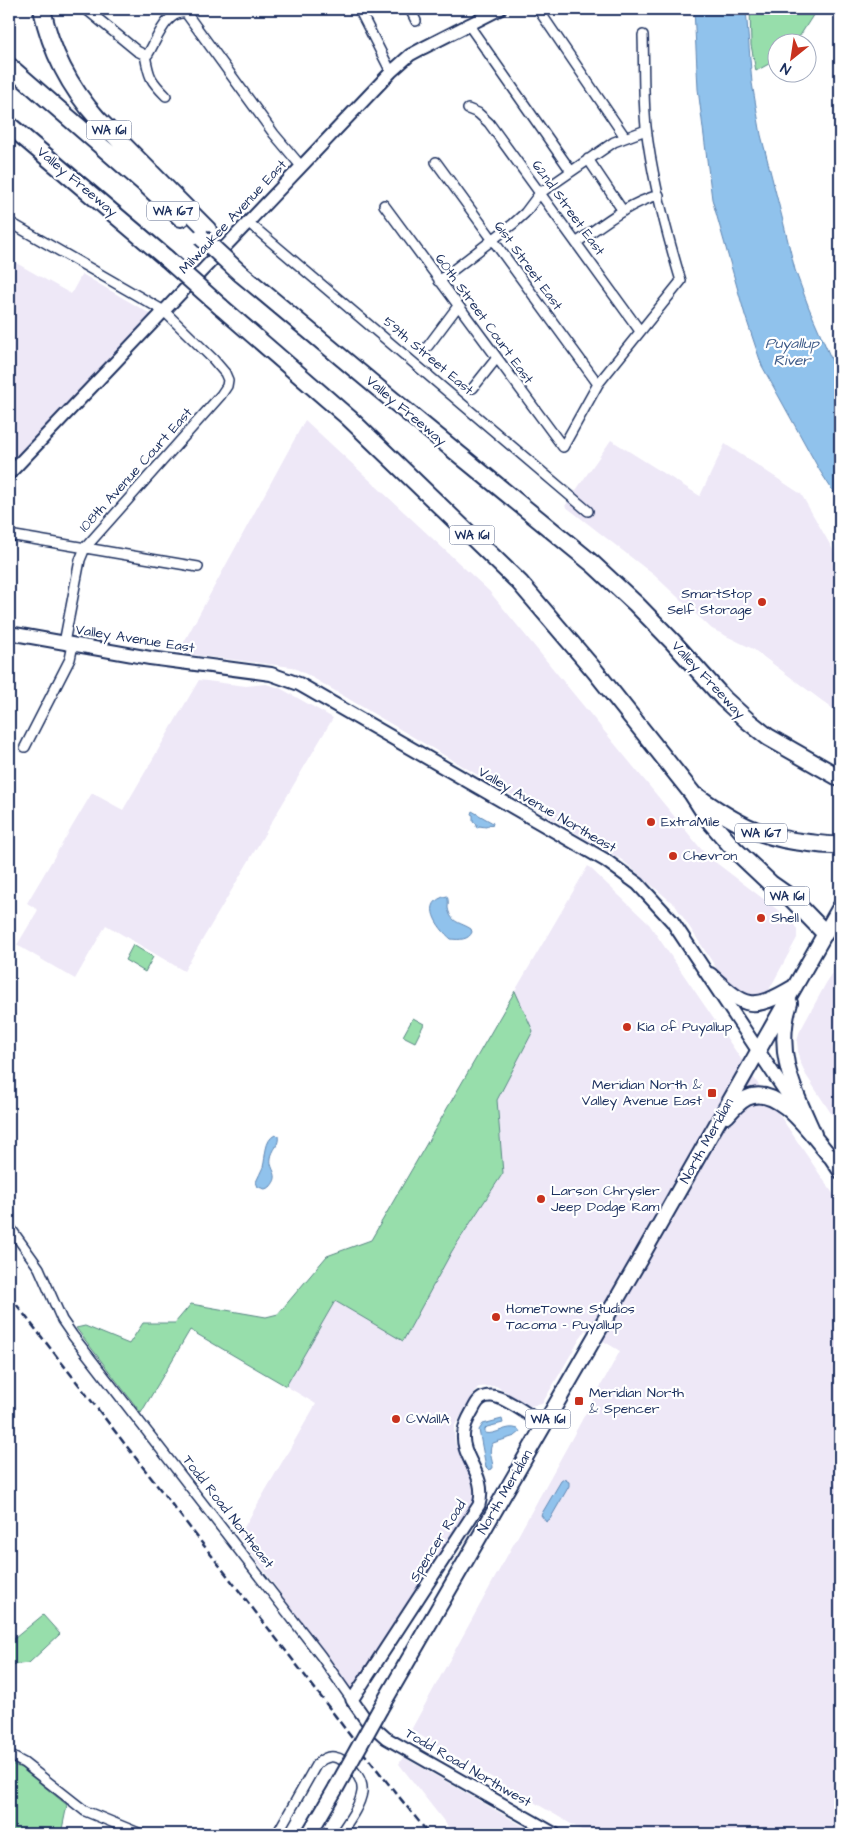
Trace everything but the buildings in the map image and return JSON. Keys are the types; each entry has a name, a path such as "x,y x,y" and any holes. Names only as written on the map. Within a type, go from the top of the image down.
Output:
{"highway":[{"name":"WA 161","path":"42,9 56,58 81,100 204,234"},
{"name":"Valley Freeway","path":"9,66 204,234 296,320 593,564 674,642 724,699 768,737 801,756"},
{"name":"Valley Freeway","path":"9,125 350,418 520,583 584,657 692,793"},
{"path":"801,756 840,771"},
{"path":"801,756 840,778"},
{"name":"WA 161","path":"692,793 710,821 734,849 772,884 791,898 825,933"},
{"name":"WA 167","path":"692,793 730,819 768,836 793,842 840,845"}],"main road":[{"name":"Valley Avenue East","path":"9,633 167,660 256,672"},
{"name":"Valley Avenue Northeast","path":"256,672 280,677 299,684 620,870 644,890 672,921 710,975 758,1051 840,1172"},
{"name":"North Meridian","path":"310,1834 840,907"},
{"path":"710,975 737,998 754,1004 770,1001 796,985"},
{"path":"796,985 785,1030 785,1059 790,1078 814,1134"},
{"path":"714,1129 746,1098 761,1096 772,1098 793,1112 828,1155"}],"street":[{"path":"86,9 137,51 145,55"},
{"path":"359,9 391,72"},
{"path":"410,9 416,21"},
{"name":"Milwaukee Avenue East","path":"9,474 391,72 410,55 500,9"},
{"path":"538,9 625,138"},
{"path":"145,55 152,48 169,18 177,12 186,12 274,134 301,166"},
{"path":"468,24 571,171"},
{"path":"598,384 680,281 658,195 646,130 643,35"},
{"path":"145,55 149,76 153,84 166,96"},
{"name":"62nd Street East","path":"468,109 478,113 489,123 640,331"},
{"path":"439,280 492,241 525,213 540,193 588,159 625,138 646,130"},
{"path":"588,159 623,211"},
{"name":"61st Street East","path":"436,162 598,384"},
{"path":"576,243 623,211 658,195"},
{"name":"60th Street Court East","path":"384,206 563,447 598,384"},
{"path":"11,223 164,311"},
{"name":"59th Street East","path":"249,223 588,511"},
{"path":"428,346 458,306"},
{"name":"108th Avenue Court East","path":"25,747 70,659 68,644 80,560 85,548 221,396 227,386 228,380 225,373 213,358 164,311"},
{"path":"473,388 496,359"},
{"path":"9,535 198,567"},
{"name":"Todd Road Northeast","path":"9,1226 39,1268 62,1320 321,1656 369,1723"},
{"name":"Spencer Road","path":"352,1700 479,1505 481,1484 464,1446 463,1436 465,1425 477,1402 484,1397 493,1395 544,1424"},
{"name":"Todd Road Northwest","path":"369,1723 386,1738 555,1834"},
{"path":"9,1755 24,1763 85,1811 141,1834"},
{"path":"277,1834 316,1765 332,1756 338,1758 355,1772 362,1787 360,1800 340,1834"}],"shaded area":[{"path":"9,259 71,294 82,274 152,315 50,420 56,424 9,474"},
{"path":"305,420 489,591 706,855 792,921 797,930 797,938 769,990 761,999 751,999 734,989 719,972 675,905 622,860 292,667 178,653"},
{"name":"SmartStop Self Storage","path":"611,440 700,496 725,444 801,494 840,562 840,713 753,649 712,629 654,575 565,506"},
{"path":"199,680 246,686 266,684 280,688 333,718 184,971 106,925 75,979 17,945 38,910 27,903 92,793 123,810"},
{"path":"588,866 649,924 840,1204 840,1834 588,1834 411,1730 620,1351 585,1330 542,1404 530,1406 496,1386 478,1387 454,1427 455,1443 471,1478 474,1494 472,1506 352,1692 239,1536 316,1404 286,1386 335,1301 452,1251 503,1173 497,1100 533,1031 515,991"},
{"path":"837,963 840,965 840,1127 806,1075 799,1059 797,1042 799,1033"},
{"path":"403,1757 537,1834 454,1834 399,1764"}],"green space":[{"path":"750,9 817,9 802,32 766,32 766,66 756,71 751,45"},
{"path":"133,945 153,957 145,972 125,960"},
{"path":"515,991 533,1031 497,1100 503,1173 452,1251 403,1341 335,1301 286,1386 190,1330 141,1413 76,1328 85,1326 129,1344 143,1323 175,1323 191,1304 266,1317 278,1314 327,1256 371,1240"},
{"path":"413,1018 424,1024 415,1042 403,1036"},
{"path":"43,1615 60,1634 29,1663 9,1665 9,1638 15,1638"},
{"path":"9,1763 21,1768 67,1805 61,1834 17,1834 9,1825"}],"water":[{"name":"Puyallup River","path":"694,9 746,9 752,83 761,135 795,270 809,308 840,379 840,502 820,471 762,366 745,315 712,199 698,89"},
{"path":"472,811 493,823 492,826 490,824 486,827 476,827 477,824 473,821 473,815 471,814"},
{"path":"447,896 451,917 471,929 471,935 466,938 451,939 441,928 434,916 434,904 439,899"},
{"path":"278,1136 278,1139 271,1162 275,1179 270,1187 265,1189 258,1187 256,1182 263,1167 267,1145 271,1137"},
{"path":"502,1419 503,1423 487,1427 485,1433 493,1433 509,1428 518,1429 520,1432 515,1436 493,1443 490,1452 493,1468 489,1470 486,1467 479,1430 483,1424"},
{"path":"564,1479 569,1482 569,1486 550,1519 546,1522 541,1515"}],"railway":[{"path":"9,1295 358,1746 429,1834"}],"place":[{"name":"SmartStop Self Storage","path":"762,602"},
{"name":"ExtraMile","path":"651,822"},
{"name":"Chevron","path":"673,856"},
{"name":"Shell","path":"761,918"},
{"name":"Kia of Puyallup","path":"627,1027"},
{"name":"Meridian North & Valley Avenue East","path":"712,1093"},
{"name":"Larson Chrysler Jeep Dodge Ram","path":"541,1199"},
{"name":"HomeTowne Studios Tacoma - Puyallup","path":"496,1317"},
{"name":"Meridian North & Spencer","path":"579,1401"},
{"name":"CWallA","path":"396,1419"}]}
